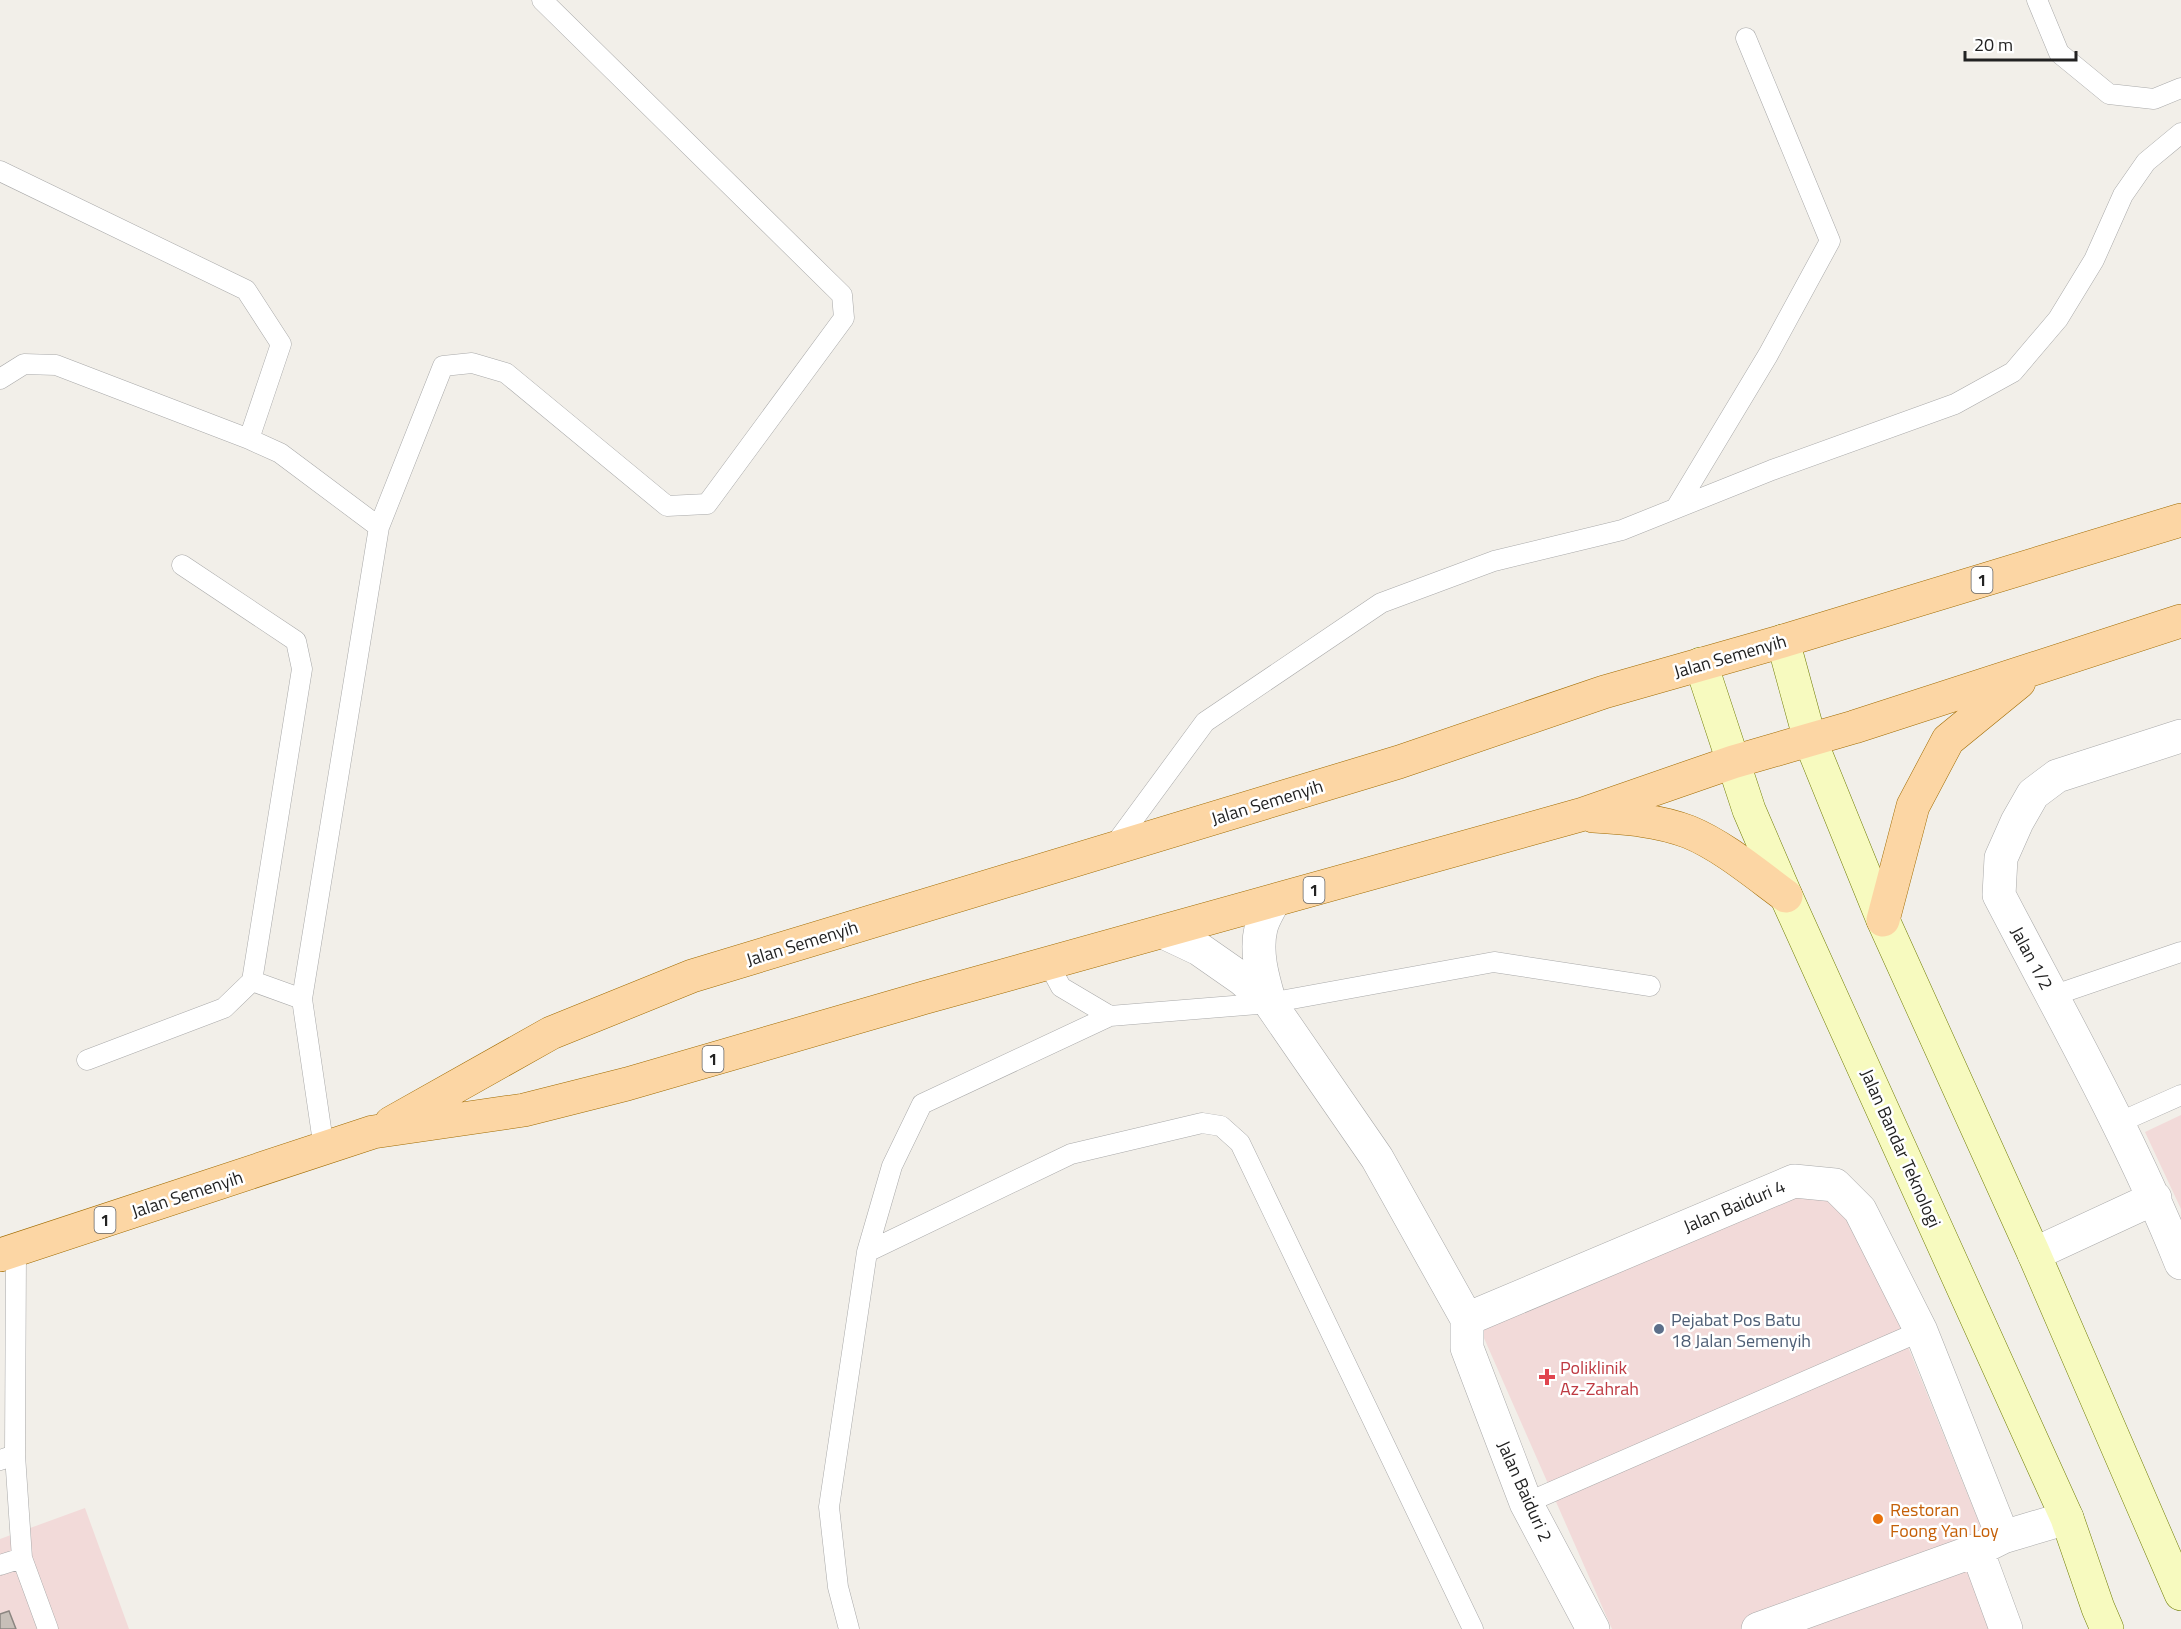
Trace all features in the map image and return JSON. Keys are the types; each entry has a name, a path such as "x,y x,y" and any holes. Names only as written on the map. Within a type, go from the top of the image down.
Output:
{"main road":[{"name":"Jalan Semenyih","path":"8,1252 373,1132 551,1033 692,976 1400,762 1604,692 1783,641 2181,520"},
{"name":"Jalan Semenyih","path":"373,1132 524,1110 627,1084 1048,963 1273,902 1580,814 1733,762 2034,670 2181,621"},
{"path":"1883,920 1913,806 1948,740 2034,670"},
{"path":"1580,814 1639,819 1689,832 1732,857 1786,896"}],"street":[{"path":"1783,641 1810,740 1883,920 2034,1254 2181,1593"},
{"name":"Jalan Bandar Teknologi","path":"1701,664 1749,810 2067,1518 2107,1629"},
{"name":"Jalan 1/2","path":"2181,736 2057,776 2033,795 2017,822 2001,858 1999,895 2118,1123 2155,1198 2181,1263"},
{"path":"1270,1003 1262,976 1260,953 1261,927 1273,902"},
{"path":"1163,932 1208,956 1242,979 1270,1003"},
{"name":"Jalan Baiduri 2","path":"1270,1003 1377,1158 1467,1334 1526,1503 1593,1629"},
{"name":"Jalan Baiduri 4","path":"1467,1334 1794,1181 1835,1185 1860,1210 1920,1330 1990,1544 2006,1629"},
{"path":"2034,1254 2155,1198"},
{"path":"1758,1629 1799,1622 1990,1544 2067,1518"}],"lane":[{"path":"324,1149 302,999 379,527 443,366 472,363 506,373 667,506 707,504 844,318 842,295 542,0"},
{"path":"2037,0 2059,53 2109,94 2154,99 2181,88"},
{"path":"1676,508 1768,355 1830,241 1746,38"},
{"path":"1111,849 1205,722 1381,603 1494,561 1622,530 1772,470 1955,404 2013,372 2058,319 2094,260 2123,195 2146,162 2181,134"},
{"path":"0,171 246,290 280,344 249,439"},
{"path":"0,379 24,364 56,365 249,439 280,453 379,527"},
{"path":"87,1060 224,1008 252,981 302,669 296,641 182,565"},
{"path":"2052,996 2181,952"},
{"path":"849,1629 838,1587 829,1507 867,1252 892,1166 922,1104 1110,1016 1270,1003 1494,962 1650,986"},
{"path":"1048,963 1061,987 1110,1016"},
{"path":"252,981 302,999"},
{"path":"2118,1123 2181,1095"},
{"path":"867,1252 1071,1154 1202,1123 1221,1126 1240,1143 1473,1629"},
{"path":"8,1252 7,1457 22,1558 48,1629"},
{"path":"1526,1503 1920,1330"},
{"path":"0,1565 22,1558"}],"shaded area":[{"path":"2181,1115 2181,1209 2145,1132"},
{"path":"1792,1196 1826,1200 1846,1219 1898,1322 1982,1530 1958,1538 1990,1629 1612,1629 1480,1329"},
{"path":"85,1508 129,1629 0,1629 0,1539"}],"building":[{"path":"9,1611 16,1629 0,1629 0,1614"}],"place":[{"name":"Pejabat Pos Batu 18 Jalan Semenyih","path":"1659,1329"},
{"name":"Poliklinik Az-Zahrah","path":"1547,1377"},
{"name":"Restoran Foong Yan Loy","path":"1878,1519"}]}
